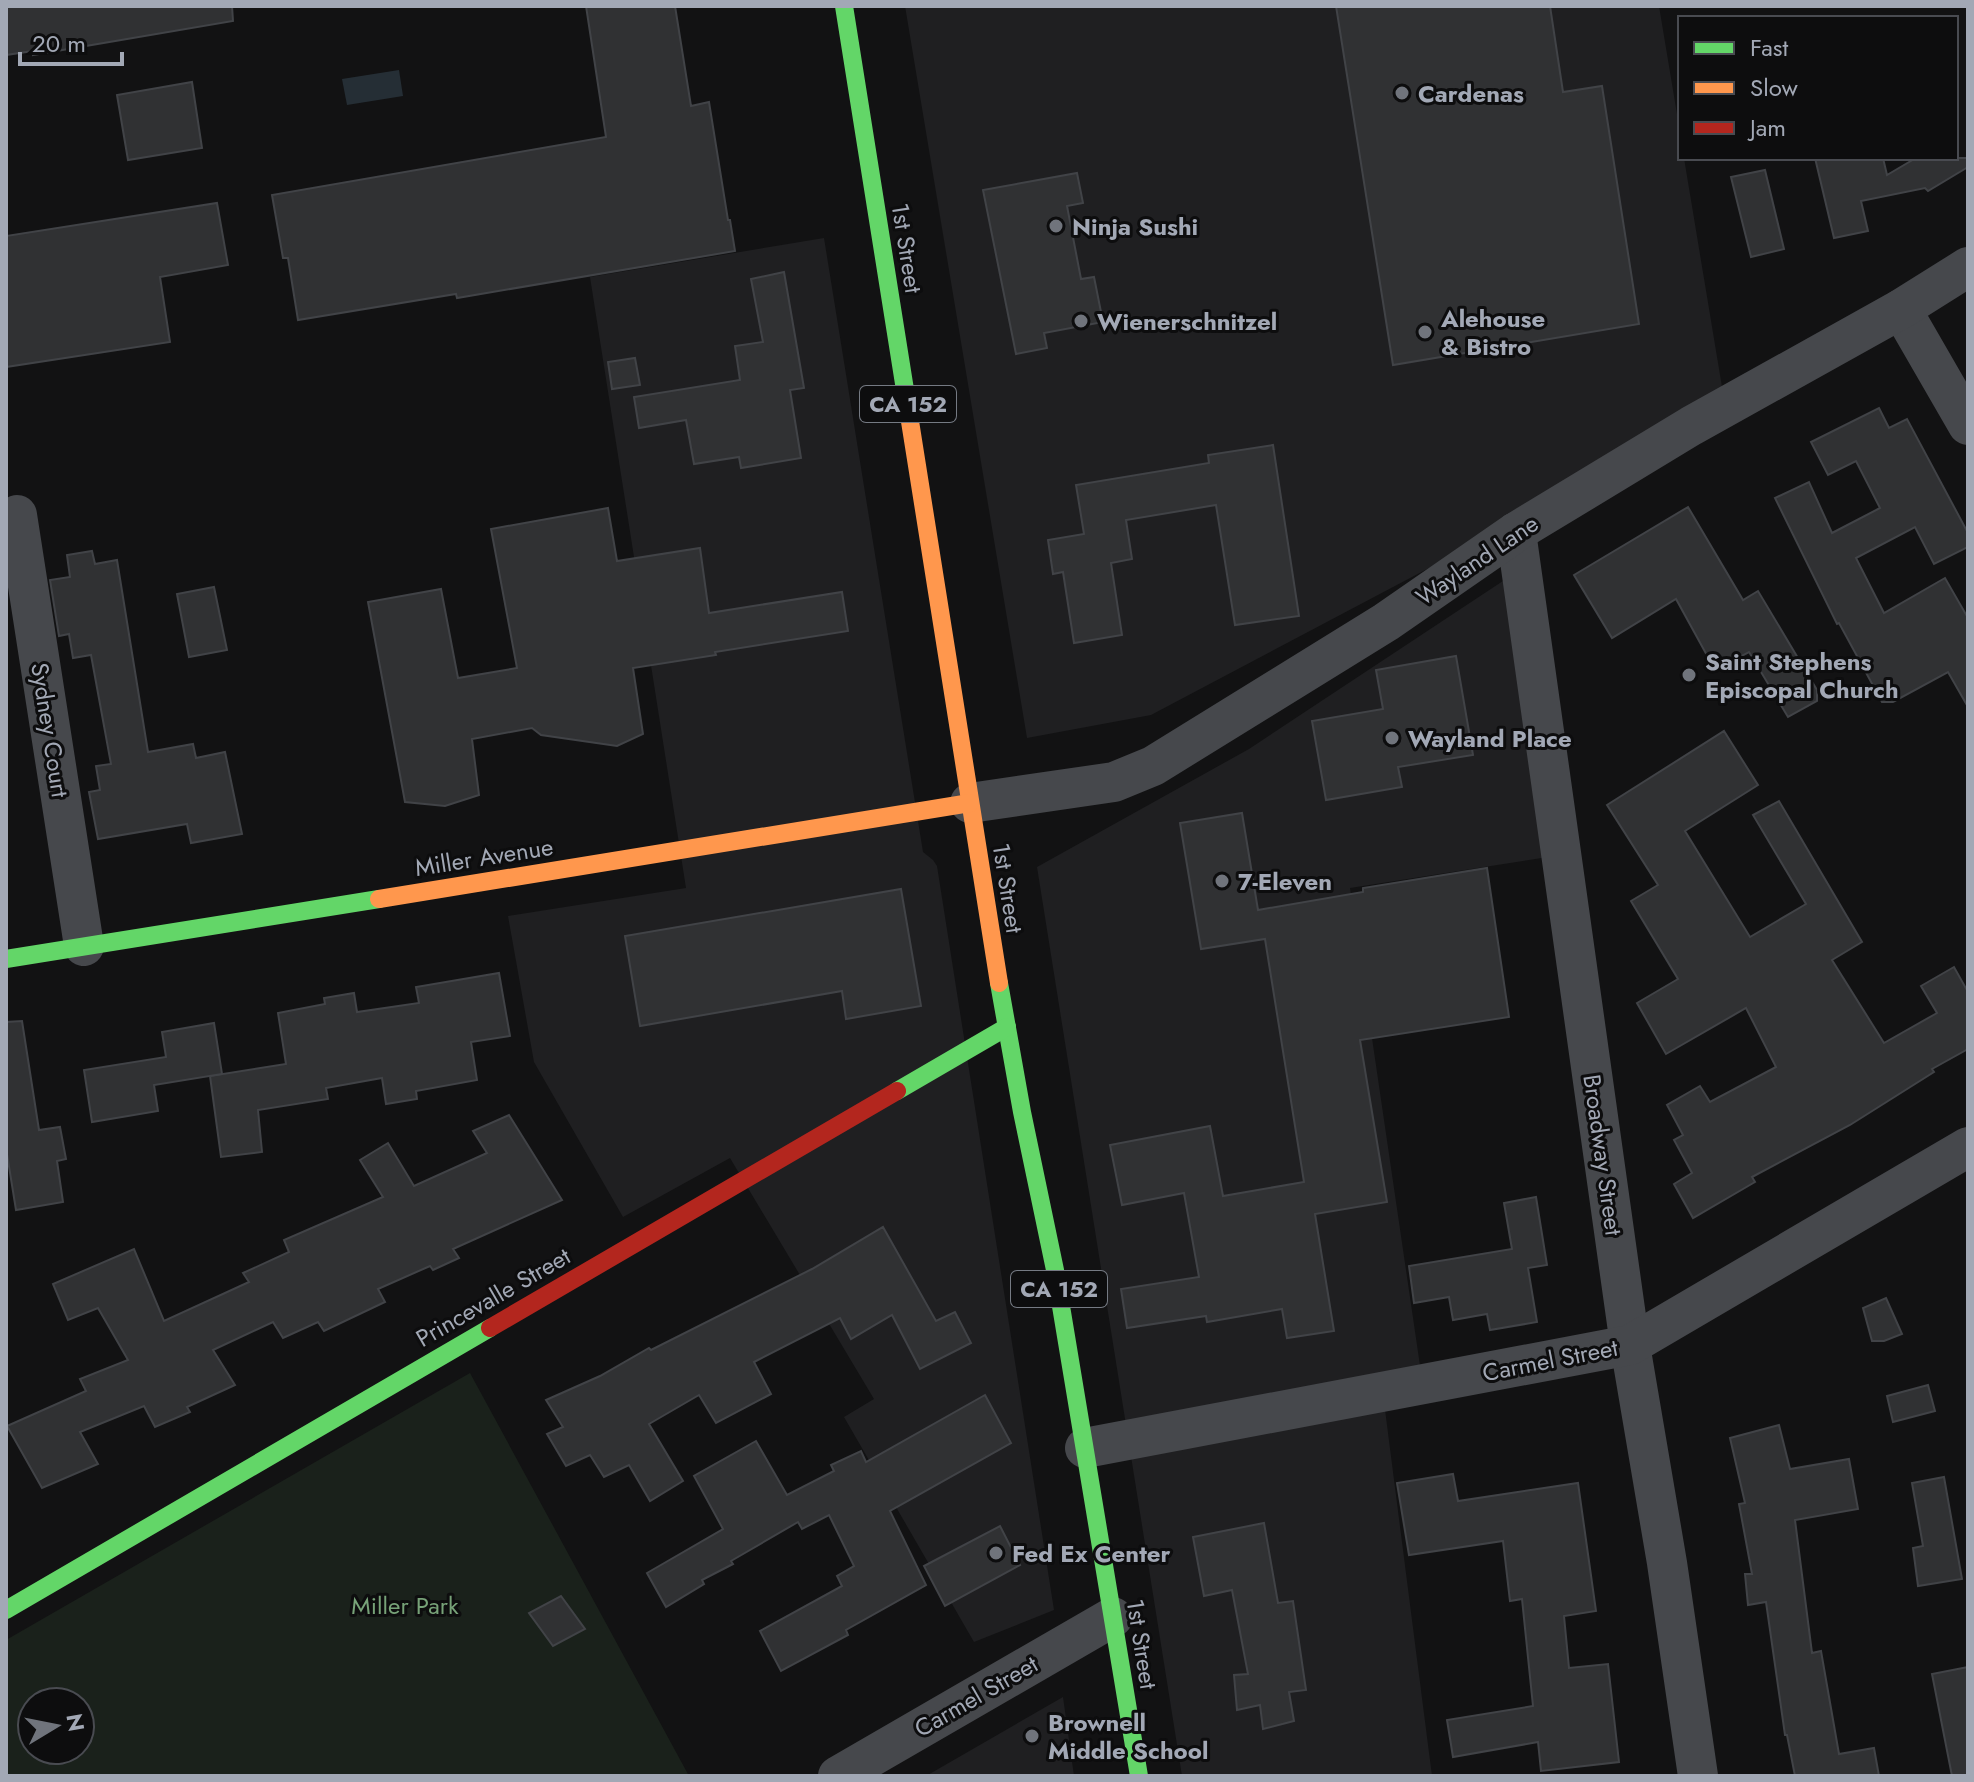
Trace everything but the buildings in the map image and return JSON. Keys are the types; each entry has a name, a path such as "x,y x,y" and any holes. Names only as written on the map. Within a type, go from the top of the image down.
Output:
{"street":[{"name":"1st Street","path":"844,6 1007,1027 1055,1270 1139,1776"},
{"name":"Wayland Lane","path":"970,803 1114,782 1153,766 1386,622 1516,532 1691,426 1901,309 1968,267"},
{"path":"1901,309 1968,425"},
{"name":"Sydney Court","path":"17,515 84,946"},
{"name":"Broadway Street","path":"1516,532 1630,1345 1667,1563 1698,1776"},
{"name":"Miller Avenue","path":"6,959 970,803"},
{"name":"Princevalle Street","path":"6,1610 1007,1027"},
{"name":"Carmel Street","path":"1085,1448 1630,1345 1968,1147"},
{"name":"Carmel Street","path":"838,1776 1113,1617"}],"shaded area":[{"path":"905,6 1659,6 1678,120 1678,160 1684,160 1726,411 1151,715 1027,738"},
{"path":"399,70 403,96 347,105 342,79"},
{"path":"824,238 923,852 937,866 1054,1610 974,1642 844,1417 874,1399 730,1158 623,1217 534,1062 508,916 686,888 590,277"},
{"path":"1512,575 1561,855 1350,888 1423,1386 1383,1394 1432,1776 1182,1776 1037,867 1249,749"},
{"name":"Brownell Middle School","path":"1063,1697 1074,1776 926,1776"}],"green space":[{"name":"Miller Park","path":"470,1373 689,1776 6,1776 6,1640"}],"traffic: fast":[{"path":"844,6 909,415"},
{"path":"6,959 379,899"},
{"path":"999,983 1055,1270 1139,1776"},
{"path":"897,1091 1007,1027"},
{"path":"6,1610 490,1328"}],"traffic: slow":[{"path":"909,415 999,983"},
{"path":"379,899 970,803"}],"traffic: jam":[{"path":"490,1328 897,1091"}],"place":[{"name":"Cardenas","path":"1402,93"},
{"name":"Ninja Sushi","path":"1056,226"},
{"name":"Wienerschnitzel","path":"1081,321"},
{"name":"Alehouse & Bistro","path":"1425,332"},
{"name":"Saint Stephens Episcopal Church","path":"1689,675"},
{"name":"Wayland Place","path":"1392,738"},
{"name":"7-Eleven","path":"1222,881"},
{"name":"Fed Ex Center","path":"996,1553"},
{"name":"Brownell Middle School","path":"1032,1736"}]}
